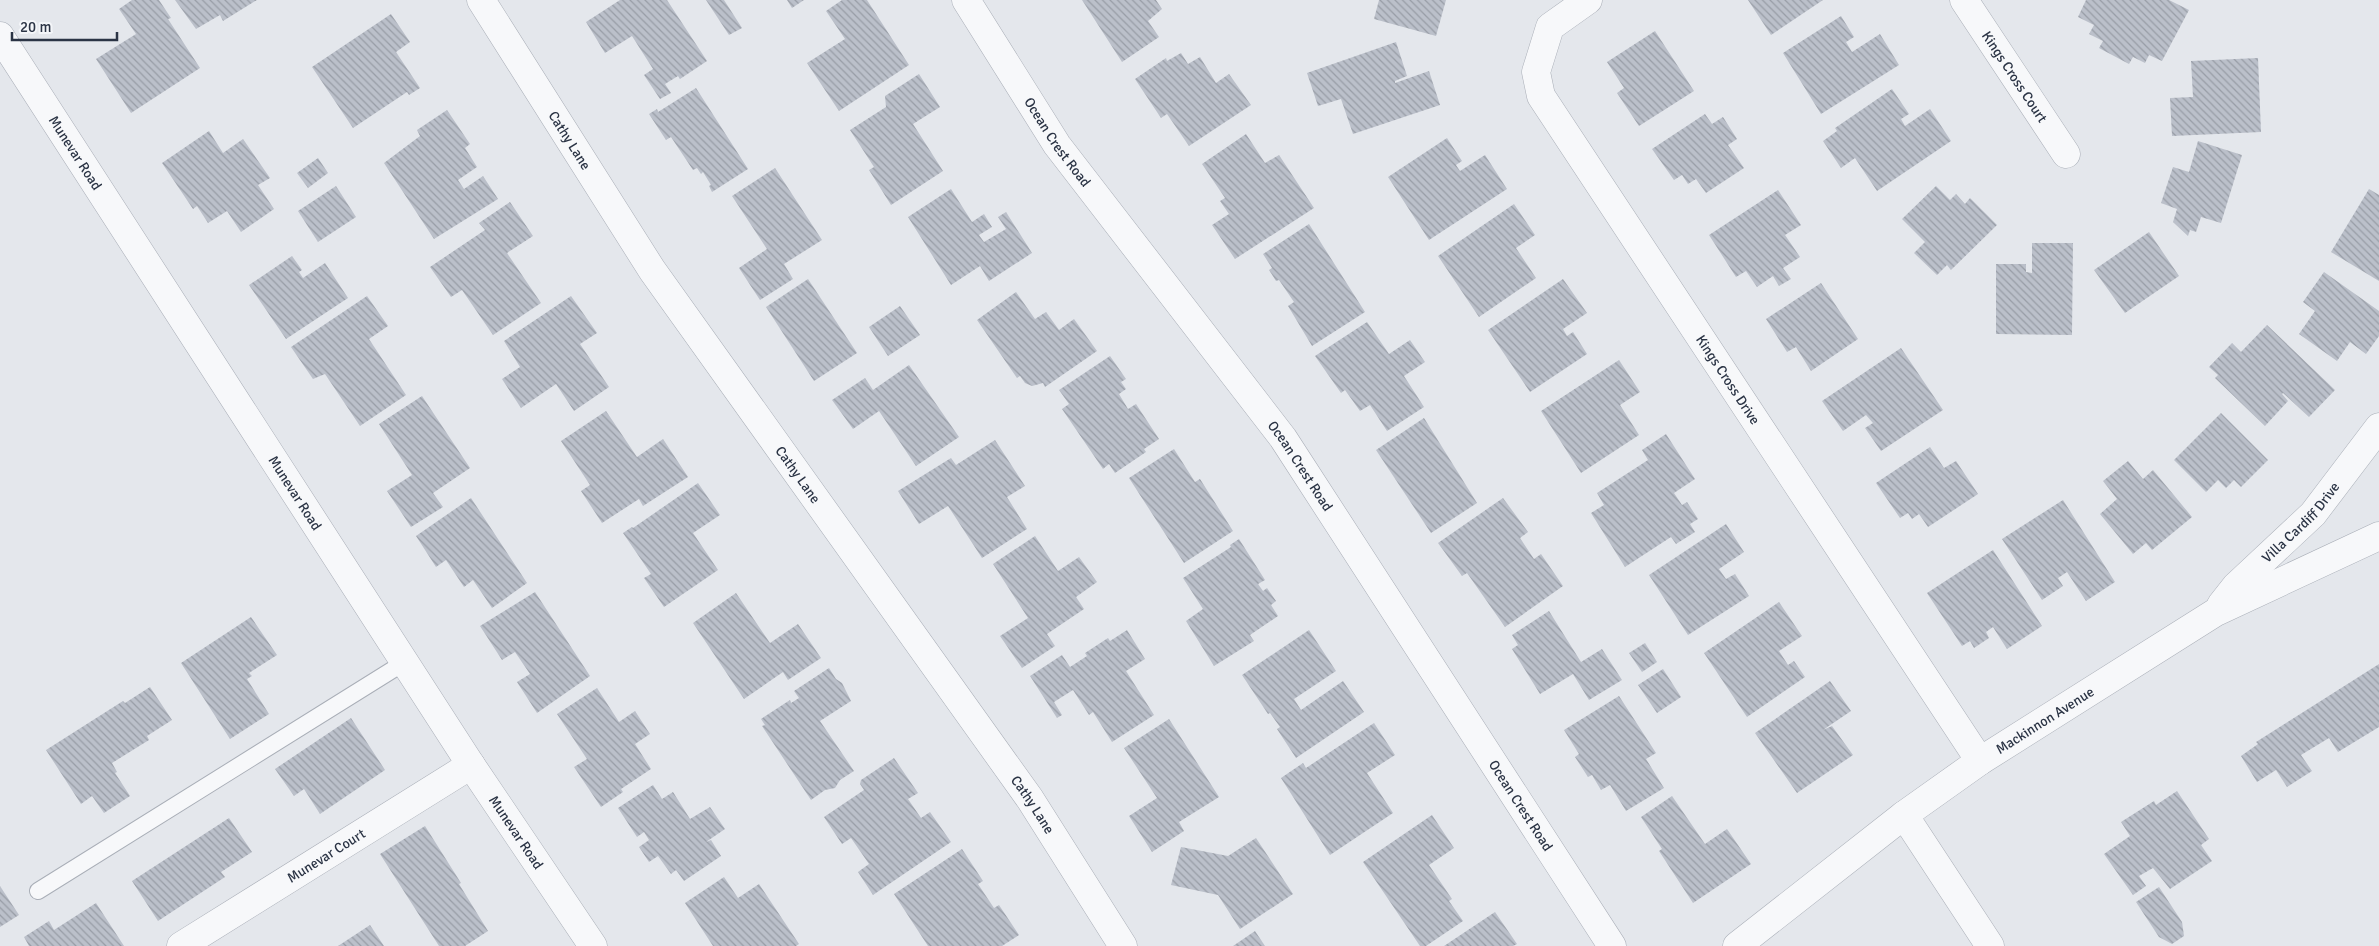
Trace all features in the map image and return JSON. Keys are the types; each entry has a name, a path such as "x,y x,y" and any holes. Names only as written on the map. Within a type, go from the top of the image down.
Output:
{"street":[{"name":"Cathy Lane","path":"481,0 652,270 1030,799 1123,946"},
{"name":"Ocean Crest Road","path":"966,0 1057,145 1282,438 1612,946"},
{"name":"Kings Cross Drive","path":"1588,0 1550,27 1536,72 1541,96 1980,761"},
{"name":"Kings Cross Court","path":"1964,0 2066,154"},
{"name":"Munevar Road","path":"0,36 471,765 593,946"},
{"name":"Villa Cardiff Drive","path":"2216,612 2236,586 2312,514 2379,427"},
{"name":"Mackinnon Avenue","path":"1737,946 1904,815 1980,761 2216,612 2379,536"},
{"name":"Munevar Court","path":"180,946 471,765"},
{"path":"1904,815 1990,946"}],"lane":[{"path":"38,891 405,662"}],"building":[{"path":"132,0 159,0 171,18 168,19 200,68 131,113 96,59 136,34 119,9"},
{"path":"175,0 257,0 223,21 220,15 196,29"},
{"path":"620,0 667,0 707,61 680,79 678,76 665,84 671,93 660,99 644,75 653,69 632,36 605,53 586,22"},
{"path":"706,0 724,0 742,28 729,35"},
{"path":"787,0 804,0 792,8"},
{"path":"842,0 867,0 909,65 839,111 807,63 845,39 826,11"},
{"path":"1082,0 1156,0 1162,9 1148,21 1159,37 1122,62"},
{"path":"1379,0 1446,0 1436,36 1374,19"},
{"path":"1748,0 1823,0 1771,35"},
{"path":"2086,0 2169,0 2189,10 2162,61 2149,55 2145,63 2133,57 2129,64 2099,48 2103,41 2089,34 2094,25 2078,17"},
{"path":"391,14 410,42 396,52 420,88 409,95 407,92 353,128 312,67"},
{"path":"1841,16 1854,37 1846,42 1852,52 1880,34 1899,65 1821,114 1783,53"},
{"path":"1655,31 1694,91 1639,126 1617,93 1624,88 1607,62"},
{"path":"1396,42 1407,76 1395,81 1395,83 1429,71 1440,105 1353,134 1341,99 1318,106 1307,73"},
{"path":"1181,53 1188,64 1200,57 1216,83 1229,74 1251,105 1189,146 1167,114 1161,118 1135,79 1166,58 1167,61"},
{"path":"2258,58 2261,132 2172,136 2170,98 2193,97 2191,61"},
{"path":"919,74 940,107 913,124 943,171 891,205 869,170 874,167 850,130 886,107 885,96"},
{"path":"696,88 748,169 712,192 709,186 711,185 703,172 701,174 697,168 693,170 671,137 666,140 649,114 657,109 658,112"},
{"path":"1892,89 1909,114 1901,119 1905,126 1930,109 1951,141 1877,191 1855,158 1841,168 1823,141 1837,131 1835,128"},
{"path":"447,110 470,144 465,148 477,167 458,180 464,189 483,176 498,199 434,239 384,163 420,136 417,130"},
{"path":"1705,114 1712,124 1723,117 1737,139 1728,145 1744,168 1706,193 1696,179 1688,184 1682,175 1674,180 1652,149"},
{"path":"209,131 223,153 243,139 270,178 258,185 274,209 241,232 227,211 208,223 197,206 193,209 162,163"},
{"path":"1246,134 1265,163 1279,155 1314,208 1235,259 1212,225 1229,214 1220,201 1225,198 1202,164"},
{"path":"1447,138 1462,161 1456,165 1460,171 1485,155 1507,189 1429,240 1388,177"},
{"path":"2198,141 2242,155 2221,223 2201,217 2196,232 2190,230 2188,236 2173,222 2177,209 2161,203 2173,167 2189,172"},
{"path":"318,158 328,173 308,188 297,173"},
{"path":"775,168 822,240 784,264 793,279 760,300 739,268 767,249 732,196"},
{"path":"336,186 356,217 318,242 298,211"},
{"path":"1936,186 1950,200 1956,194 1965,204 1970,198 1997,225 1951,270 1947,265 1937,275 1914,253 1925,242 1902,219"},
{"path":"951,189 972,222 984,214 992,227 979,235 984,242 1006,229 998,217 1006,212 1032,253 989,281 980,266 951,285 908,217"},
{"path":"2369,189 2379,195 2379,281 2331,252"},
{"path":"1778,190 1801,225 1785,235 1800,257 1783,268 1791,279 1779,286 1773,276 1757,287 1746,271 1736,277 1709,235"},
{"path":"510,202 533,236 507,253 541,303 493,335 462,290 451,297 430,267 485,230 479,223"},
{"path":"1514,204 1535,235 1516,248 1536,278 1479,317 1438,256"},
{"path":"1309,224 1365,312 1312,346 1288,306 1294,302 1279,280 1276,281 1269,270 1272,268 1263,254"},
{"path":"2149,232 2179,276 2125,313 2094,270"},
{"path":"2032,243 2073,243 2072,335 1996,334 1996,264 2026,264 2026,272 2032,273"},
{"path":"292,256 302,270 299,272 303,278 325,263 348,298 286,339 249,285"},
{"path":"2324,272 2379,311 2379,336 2366,354 2350,342 2337,361 2299,334 2315,311 2303,302"},
{"path":"808,279 857,353 814,381 766,307"},
{"path":"1563,279 1587,313 1563,329 1567,336 1573,332 1587,354 1530,392 1488,330"},
{"path":"1821,283 1858,339 1811,371 1796,347 1787,352 1766,319"},
{"path":"1016,292 1035,319 1046,312 1059,330 1074,319 1097,351 1045,387 1043,383 1032,386 1025,383 1020,376 1017,378 977,320"},
{"path":"367,296 388,326 369,339 406,395 360,426 325,374 313,379 291,347"},
{"path":"571,296 597,333 580,344 609,387 574,411 556,384 521,408 502,379 520,367 504,341"},
{"path":"900,306 920,335 888,356 869,327"},
{"path":"1367,322 1389,354 1410,340 1425,362 1404,376 1424,407 1387,431 1370,405 1360,411 1345,390 1341,393 1315,356"},
{"path":"2267,325 2335,390 2309,417 2283,393 2288,401 2265,426 2215,378 2218,375 2209,367 2232,343 2241,352"},
{"path":"1901,348 1943,410 1881,451 1865,428 1873,423 1866,415 1843,431 1822,401"},
{"path":"1110,356 1126,379 1121,382 1126,389 1119,394 1128,409 1136,404 1159,439 1144,449 1146,452 1115,473 1109,464 1103,469 1062,409 1069,404 1059,390"},
{"path":"1619,360 1640,392 1620,405 1639,435 1581,473 1541,411"},
{"path":"909,365 959,437 916,466 879,411 853,429 832,400 865,378 873,390"},
{"path":"422,396 470,468 433,493 443,507 411,527 387,491 412,475 379,424"},
{"path":"606,411 637,457 663,439 688,477 643,506 639,499 602,523 581,491 590,485 561,441"},
{"path":"2221,413 2268,460 2241,487 2234,480 2226,488 2218,480 2206,492 2174,460"},
{"path":"1424,418 1477,503 1431,533 1376,450"},
{"path":"1666,434 1695,479 1674,493 1682,505 1687,502 1698,519 1690,524 1695,532 1676,544 1671,537 1625,567 1591,513 1604,505 1597,493 1648,460 1642,450"},
{"path":"995,440 1025,486 1007,497 1027,529 982,558 948,506 919,524 898,491 951,458 956,465"},
{"path":"1930,447 1944,468 1956,461 1978,494 1928,527 1919,514 1912,519 1908,513 1900,518 1876,483"},
{"path":"1174,449 1195,482 1200,479 1233,531 1184,563 1129,478"},
{"path":"2128,461 2143,479 2153,470 2192,517 2152,550 2146,543 2133,554 2100,514 2117,499 2103,481"},
{"path":"698,483 720,515 693,533 718,570 664,607 644,578 651,574 623,533"},
{"path":"471,498 527,583 492,608 473,580 464,587 446,560 436,567 416,536"},
{"path":"1503,498 1528,532 1520,538 1534,559 1541,554 1563,586 1505,627 1467,573 1462,576 1438,543"},
{"path":"2063,500 2115,582 2086,601 2067,572 2058,578 2063,586 2042,600 2002,539"},
{"path":"1726,524 1744,552 1719,569 1726,579 1735,574 1749,596 1688,635 1649,575"},
{"path":"1035,536 1058,571 1079,557 1097,582 1076,597 1084,609 1047,634 1055,646 1022,668 1000,636 1028,618 993,564"},
{"path":"1239,539 1265,580 1258,584 1263,591 1267,588 1276,601 1271,605 1278,616 1250,635 1254,641 1214,666 1186,621 1203,609 1183,578 1231,547 1230,545"},
{"path":"1993,550 2042,626 2007,649 1993,627 1986,632 1989,638 1974,648 1970,641 1962,646 1927,593"},
{"path":"535,592 590,676 537,713 517,682 530,674 515,652 502,660 480,626"},
{"path":"736,593 770,643 798,624 821,658 788,680 783,672 744,699 693,623"},
{"path":"1779,602 1802,636 1779,651 1788,665 1794,661 1805,677 1747,717 1704,653"},
{"path":"1549,611 1581,662 1602,649 1622,680 1589,700 1573,674 1540,694 1512,649 1518,645 1512,635"},
{"path":"251,617 277,655 249,673 252,676 247,679 269,714 230,739 181,663"},
{"path":"1127,630 1145,659 1126,671 1154,715 1112,742 1093,712 1089,715 1073,690 1054,702 1062,715 1057,718 1030,676 1062,655 1070,667 1087,656 1085,653 1108,638 1110,641"},
{"path":"1309,630 1336,671 1294,699 1301,710 1343,681 1364,712 1296,758 1277,729 1280,727 1270,713 1268,714 1242,675"},
{"path":"1645,643 1657,662 1642,672 1629,653"},
{"path":"2379,664 2379,727 2338,752 2329,738 2301,755 2312,771 2287,787 2276,770 2257,782 2241,756 2258,744 2256,742"},
{"path":"829,668 836,679 842,683 851,701 820,721 854,771 840,780 835,788 825,790 811,800 762,726 765,725 761,719 790,700 791,703 799,698 794,691"},
{"path":"1663,669 1681,697 1657,713 1638,685"},
{"path":"1830,681 1851,711 1823,730 1832,726 1853,755 1797,793 1755,733"},
{"path":"150,687 172,720 147,736 149,740 112,763 117,772 115,773 130,796 104,813 92,796 81,804 46,750 123,701 125,703"},
{"path":"597,688 619,722 635,711 650,734 635,744 651,769 621,789 623,792 601,807 574,767 587,759 557,714"},
{"path":"1619,696 1656,753 1646,759 1664,788 1626,811 1610,785 1601,790 1592,775 1588,777 1575,757 1579,754 1564,730"},
{"path":"351,718 385,770 320,814 304,789 294,796 275,769"},
{"path":"1169,719 1219,797 1179,822 1184,831 1152,852 1129,816 1157,798 1124,748"},
{"path":"1374,723 1395,755 1367,773 1393,813 1330,855 1281,778 1303,763 1306,768"},
{"path":"894,758 918,793 908,799 921,818 930,812 951,842 873,895 858,872 869,864 851,838 842,844 824,817 864,790 860,784 861,780"},
{"path":"653,785 662,799 673,792 690,819 710,807 725,829 706,842 711,840 721,856 684,881 676,870 671,874 658,856 649,862 639,847 649,840 644,832 637,837 618,808"},
{"path":"2177,791 2209,839 2201,845 2212,861 2170,889 2153,868 2139,876 2146,886 2133,895 2104,854 2130,836 2121,822 2154,801 2156,805"},
{"path":"1672,796 1705,844 1727,829 1751,864 1693,903 1659,851 1662,849 1641,817"},
{"path":"1432,815 1454,848 1429,865 1452,899 1449,901 1463,921 1426,946 1420,946 1363,862"},
{"path":"229,818 252,852 221,872 225,877 158,921 132,881"},
{"path":"425,826 461,883 459,884 488,931 465,946 439,946 380,854"},
{"path":"1256,838 1293,894 1240,929 1218,895 1171,885 1181,847 1228,856"},
{"path":"962,849 983,881 978,884 994,908 999,905 1019,935 1002,946 928,946 894,894"},
{"path":"724,877 738,898 759,884 799,944 796,946 713,946 685,903"},
{"path":"0,886 19,915 0,927"},
{"path":"2159,887 2182,922 2184,936 2172,944 2159,937 2136,902"},
{"path":"96,903 124,946 29,946 24,937 49,921 54,930"},
{"path":"1495,912 1517,944 1513,946 1444,946"},
{"path":"370,925 384,946 338,946"},
{"path":"1255,931 1265,946 1233,946"}]}
